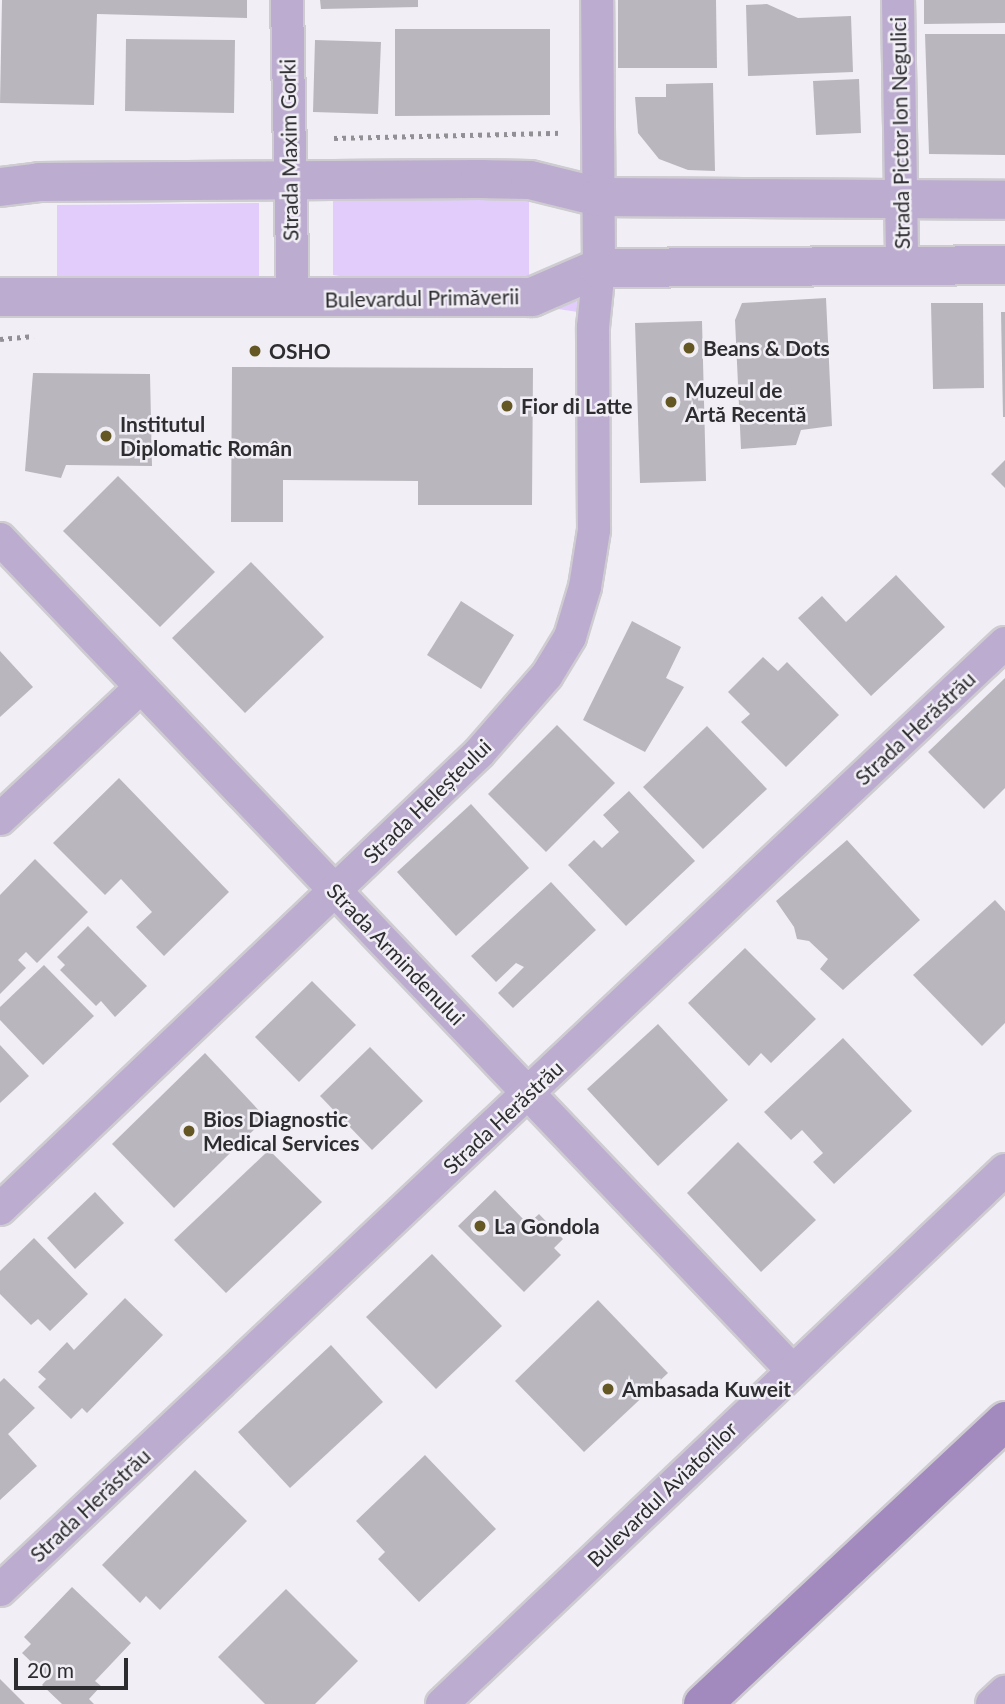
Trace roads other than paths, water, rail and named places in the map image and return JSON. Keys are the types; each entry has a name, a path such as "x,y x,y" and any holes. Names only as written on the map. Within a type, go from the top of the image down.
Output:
{"main road":[{"path":"703,1704 1005,1421"}],"street":[{"name":"Strada Maxim Gorki","path":"287,0 293,300"},
{"name":"Strada Heleșteului","path":"0,1209 480,753 547,675 570,636 585,587 594,530 593,327 599,268 597,0"},
{"name":"Strada Pictor Ion Negulici","path":"898,0 902,265"},
{"path":"0,187 39,182 530,180 599,197 1005,200"},
{"name":"Bulevardul Primăverii","path":"0,297 293,300 532,298 599,268 1005,265"},
{"name":"Strada Armindenului","path":"0,539 792,1370"},
{"name":"Strada Herăstrău","path":"0,1590 1005,643"},
{"path":"0,819 141,687"},
{"name":"Bulevardul Aviatorilor","path":"442,1704 1005,1170"},
{"path":"992,1704 1005,1692"}],"place":[{"name":"Beans & Dots","path":"689,348"},
{"name":"OSHO","path":"255,351"},
{"name":"Muzeul de Artă Recentă","path":"671,402"},
{"name":"Fior di Latte","path":"507,406"},
{"name":"Institutul Diplomatic Român","path":"106,436"},
{"name":"Bios Diagnostic Medical Services","path":"189,1131"},
{"name":"La Gondola","path":"480,1226"},
{"name":"Ambasada Kuweit","path":"608,1389"}]}
